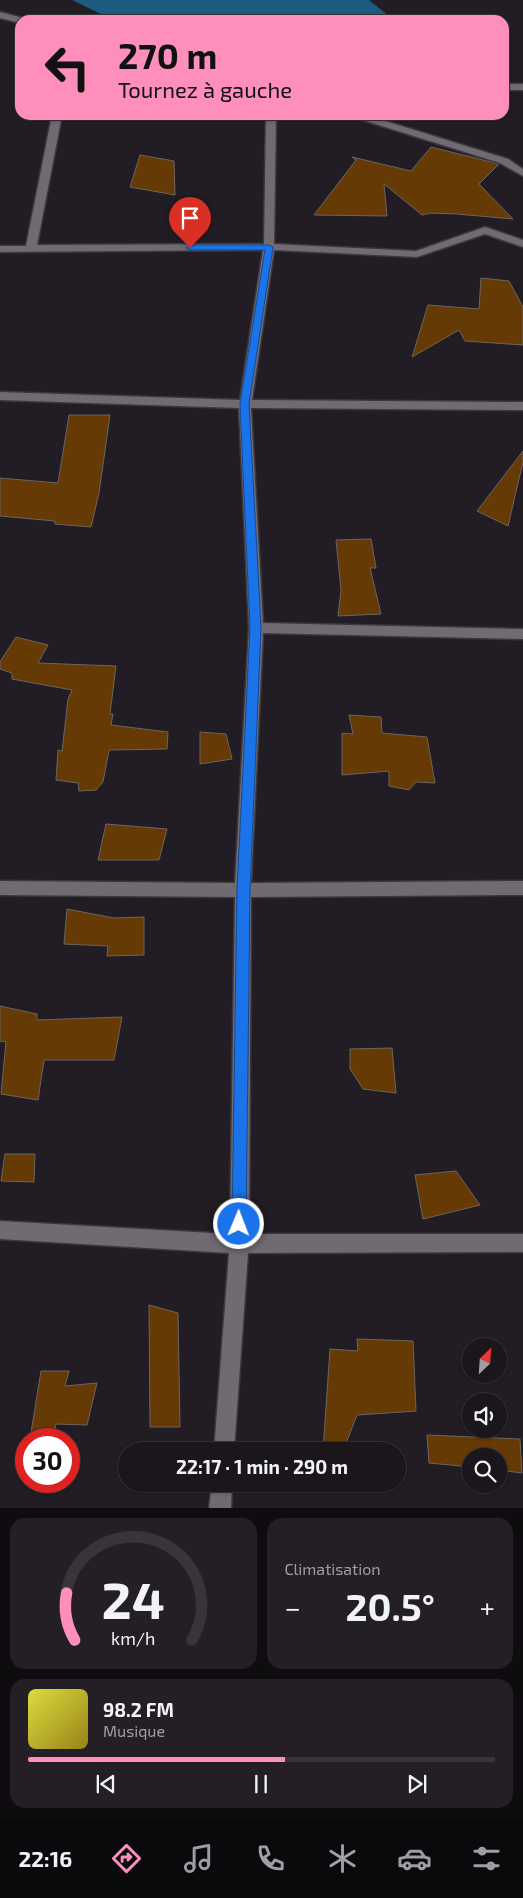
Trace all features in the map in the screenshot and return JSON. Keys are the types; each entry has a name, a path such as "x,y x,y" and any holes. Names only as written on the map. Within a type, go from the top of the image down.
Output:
{"street":[{"path":"0,15 15,19"},
{"path":"509,87 523,87"},
{"path":"31,249 56,120"},
{"path":"225,1442 239,1244 244,890 256,628 245,404 269,247 271,120"},
{"path":"372,120 504,161 523,173"},
{"path":"0,249 269,247 417,254 485,230 523,244"},
{"path":"0,396 245,404 523,406"},
{"path":"256,628 523,634"},
{"path":"0,888 244,890 523,888"},
{"path":"0,1230 239,1244 523,1243"},
{"path":"220,1508 221,1492"}],"water":[{"path":"72,0 369,0 388,15 103,15"}],"building":[{"path":"431,147 499,164 479,184 513,219 457,214 430,213 422,215 384,184 387,216 314,215 356,160 352,157 411,171"},
{"path":"140,155 174,161 175,195 130,187"},
{"path":"481,278 509,281 523,307 523,345 465,341 459,330 412,357 428,305 479,309"},
{"path":"69,415 110,415 99,493 91,527 55,524 55,521 0,516 0,478 58,483"},
{"path":"523,451 523,462 508,526 477,511"},
{"path":"371,539 376,568 370,568 381,614 338,616 341,590 336,540"},
{"path":"16,637 48,645 38,663 116,666 110,714 113,714 111,725 168,732 167,749 109,750 103,782 96,790 79,791 78,783 56,780 58,750 62,751 68,699 72,690 12,679 12,673 0,669 0,662"},
{"path":"349,715 381,717 382,733 427,737 435,783 416,782 409,790 389,786 389,771 342,775 342,733 353,734"},
{"path":"200,732 226,734 232,759 200,764"},
{"path":"106,824 167,829 159,860 98,860"},
{"path":"67,909 114,918 144,917 144,955 107,956 108,946 64,944"},
{"path":"0,1006 37,1014 37,1020 122,1017 114,1060 44,1060 38,1100 1,1094 6,1042 0,1041"},
{"path":"392,1048 396,1093 363,1089 350,1069 350,1049"},
{"path":"5,1154 35,1154 34,1182 1,1181"},
{"path":"456,1171 480,1205 423,1219 415,1175"},
{"path":"149,1305 178,1313 180,1427 150,1427"},
{"path":"357,1339 413,1341 416,1411 357,1415 346,1442 324,1442 330,1349 358,1351"},
{"path":"41,1371 69,1371 65,1386 97,1383 87,1425 56,1424 55,1428 32,1428"},
{"path":"427,1435 520,1439 522,1473 507,1471 507,1448 462,1448 462,1466 429,1463"}],"route":[{"path":"190,248 269,247 245,404 256,628 244,890 239,1224"}]}
